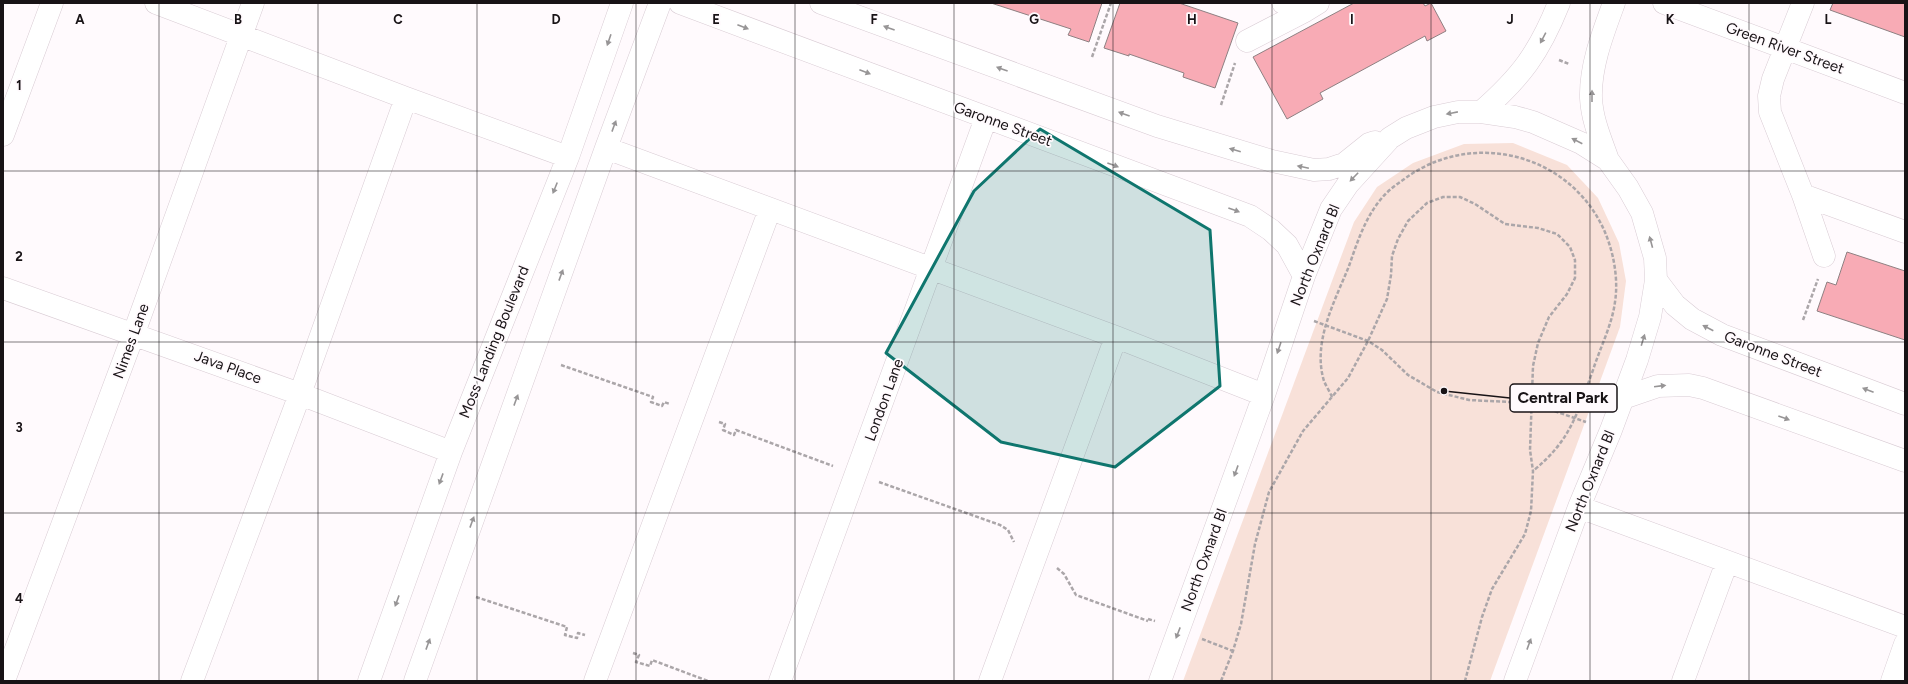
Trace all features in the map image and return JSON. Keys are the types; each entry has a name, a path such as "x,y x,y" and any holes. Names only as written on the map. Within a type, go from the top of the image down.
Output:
{"street":[{"path":"3,136 52,3"},
{"path":"156,3 406,98 568,157"},
{"name":"Nimes Lane","path":"7,679 253,3"},
{"name":"Moss Landing Boulevard","path":"369,681 451,452 568,157 622,3"},
{"path":"415,681 606,148 660,3"},
{"name":"Garonne Street","path":"680,3 1250,216 1271,230 1287,245 1304,276"},
{"path":"821,3 1157,126 1272,160 1314,170 1329,169 1344,164 1369,144 1390,138"},
{"path":"1283,3 1312,7"},
{"path":"1480,112 1520,75 1536,52 1559,3"},
{"path":"1608,160 1596,128 1591,98 1593,72 1614,3"},
{"name":"Green River Street","path":"1664,3 1905,93"},
{"path":"1803,3 1773,79 1769,96 1770,112 1803,195 1824,256"},
{"path":"1247,41 1312,7"},
{"path":"192,681 300,394 406,98"},
{"name":"North Oxnard Bl","path":"1160,681 1264,395 1304,276 1331,209 1348,184 1390,138 1406,128 1434,117 1458,112 1480,112 1515,117 1533,122 1581,143 1608,160 1628,188 1642,213 1655,258 1656,280 1650,317 1623,398 1579,507 1515,681"},
{"name":"London Lane","path":"780,681 986,118"},
{"path":"606,148 931,270 1116,337 1264,395"},
{"path":"1803,195 1905,232"},
{"path":"595,681 770,209"},
{"name":"Garonne Street","path":"1656,280 1675,305 1692,320 1722,335 1905,404"},
{"name":"Java Place","path":"3,288 134,333 300,394 451,452"},
{"path":"990,681 1116,337"},
{"path":"1623,398 1658,386 1689,385 1703,388 1905,461"},
{"path":"1579,507 1905,627"},
{"path":"1684,681 1727,562"},
{"path":"1892,681 1905,644"}],"path":[{"path":"1092,57 1111,3"},
{"path":"1221,104 1240,47 1247,41"},
{"path":"1555,59 1576,66"},
{"path":"1332,398 1324,380 1320,354 1326,325 1360,236 1369,217 1382,199 1398,183 1420,169 1438,160 1461,153 1486,152 1507,154 1529,161 1548,169 1560,177 1582,196 1594,212 1605,230 1613,256 1616,278 1615,302 1609,323 1575,419 1566,438 1548,459 1533,471"},
{"path":"1221,681 1233,651 1241,624 1255,544 1269,492 1303,431 1348,378 1368,341 1387,299 1391,275 1392,256 1398,239 1408,221 1427,203 1443,197 1460,197 1505,224 1538,228 1557,234 1570,247 1574,260 1576,278 1568,294 1549,317 1538,343 1533,366 1531,403 1530,450 1533,471 1531,510 1525,534 1492,589 1482,616 1465,681"},
{"path":"1803,320 1822,267 1824,256"},
{"path":"1312,319 1368,341 1382,350 1408,375 1437,392 1469,400 1531,403 1589,423"},
{"path":"562,366 652,397 651,402 662,406 664,402 676,406"},
{"path":"713,419 725,424 723,430 734,435 736,430 839,468"},
{"path":"876,481 1000,525 1008,530 1018,546"},
{"path":"1053,566 1062,571 1076,595 1148,621"},
{"path":"476,597 567,627 565,634 577,638 578,633 591,637"},
{"path":"1197,638 1233,651"},
{"path":"627,651 639,655 636,662 650,666 652,660 708,681"}],"highlighted area":[{"path":"1040,129 1210,230 1220,386 1115,467 1001,442 886,353 974,191"}],"shaded area":[{"path":"1513,143 1567,165 1598,198 1619,243 1626,281 1620,327 1490,681 1183,681 1354,222 1377,187 1413,163 1464,144"}],"building":[{"path":"991,3 1102,3 1089,42 1068,35 1071,29"},
{"path":"1120,3 1179,3 1238,23 1215,88 1183,77 1184,73 1129,54 1129,56 1104,48"},
{"path":"1354,3 1423,3 1425,6 1431,3 1446,31 1427,41 1425,36 1320,93 1323,99 1287,119 1253,57"},
{"path":"1833,3 1905,3 1905,37 1830,10"},
{"path":"1847,252 1905,271 1905,340 1817,311 1827,282 1836,285"}],"place":[{"name":"Central Park","path":"1444,391"}]}
